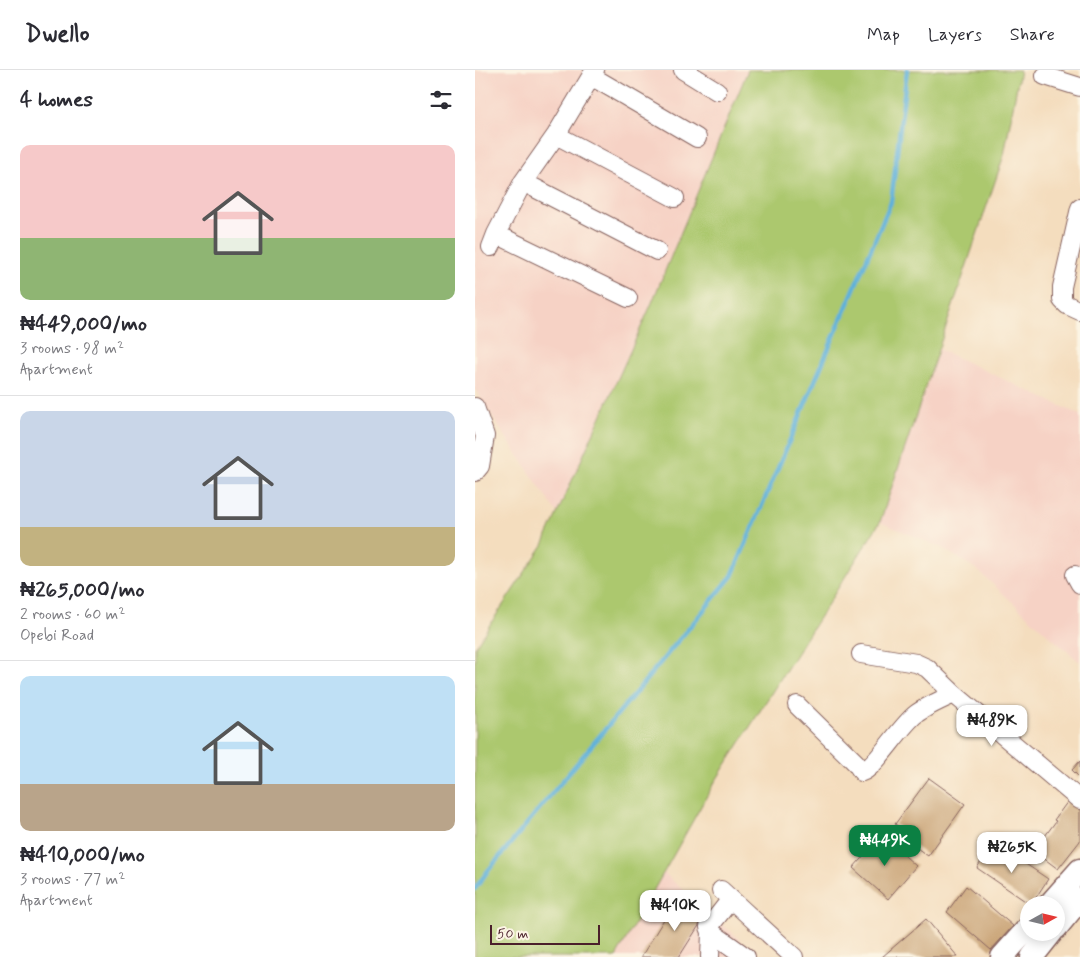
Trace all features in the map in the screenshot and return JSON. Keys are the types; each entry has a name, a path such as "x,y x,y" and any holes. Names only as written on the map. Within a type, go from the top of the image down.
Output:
{"main road":[{"path":"1057,896 1080,870"},
{"path":"1065,917 1080,899"},
{"path":"1002,957 1020,937"},
{"path":"1032,957 1045,941"}],"street":[{"path":"683,70 717,91"},
{"path":"628,298 494,240 523,182 556,135 593,73 697,138"},
{"path":"1045,76 1080,87"},
{"path":"556,135 675,198"},
{"path":"523,182 657,251"},
{"path":"1080,208 1062,287 1062,300 1067,305 1080,311"},
{"path":"475,407 485,436 479,466 475,472"},
{"path":"861,654 916,663 927,668 954,694 1080,800"},
{"path":"797,705 855,762 862,772 872,766 915,714 954,694"},
{"path":"710,957 711,932 709,928 726,894 794,957"},
{"path":"711,932 746,957"}],"shaded area":[{"path":"475,70 748,70 651,305 557,513 475,389"},
{"path":"939,349 1080,415 1080,662 976,569 942,548 880,522"},
{"path":"664,873 759,957 616,957"}],"green space":[{"path":"748,70 1020,70 1004,155 880,522 713,785 616,957 475,957 475,647 543,545 651,305"}],"building":[{"path":"1080,761 1080,778 1072,770"},
{"path":"929,778 965,804 928,856 903,838 906,832 895,824"},
{"path":"1068,801 1080,810 1080,841 1058,869 1034,851"},
{"path":"882,835 916,866 888,899 853,868"},
{"path":"993,842 1048,879 1037,896 1020,897 977,868"},
{"path":"966,886 1013,926 991,950 947,912"},
{"path":"677,898 705,916 679,957 641,957"},
{"path":"926,919 958,957 882,957"}],"waterway":[{"path":"475,889 487,872 732,576 891,202 907,70"}]}
